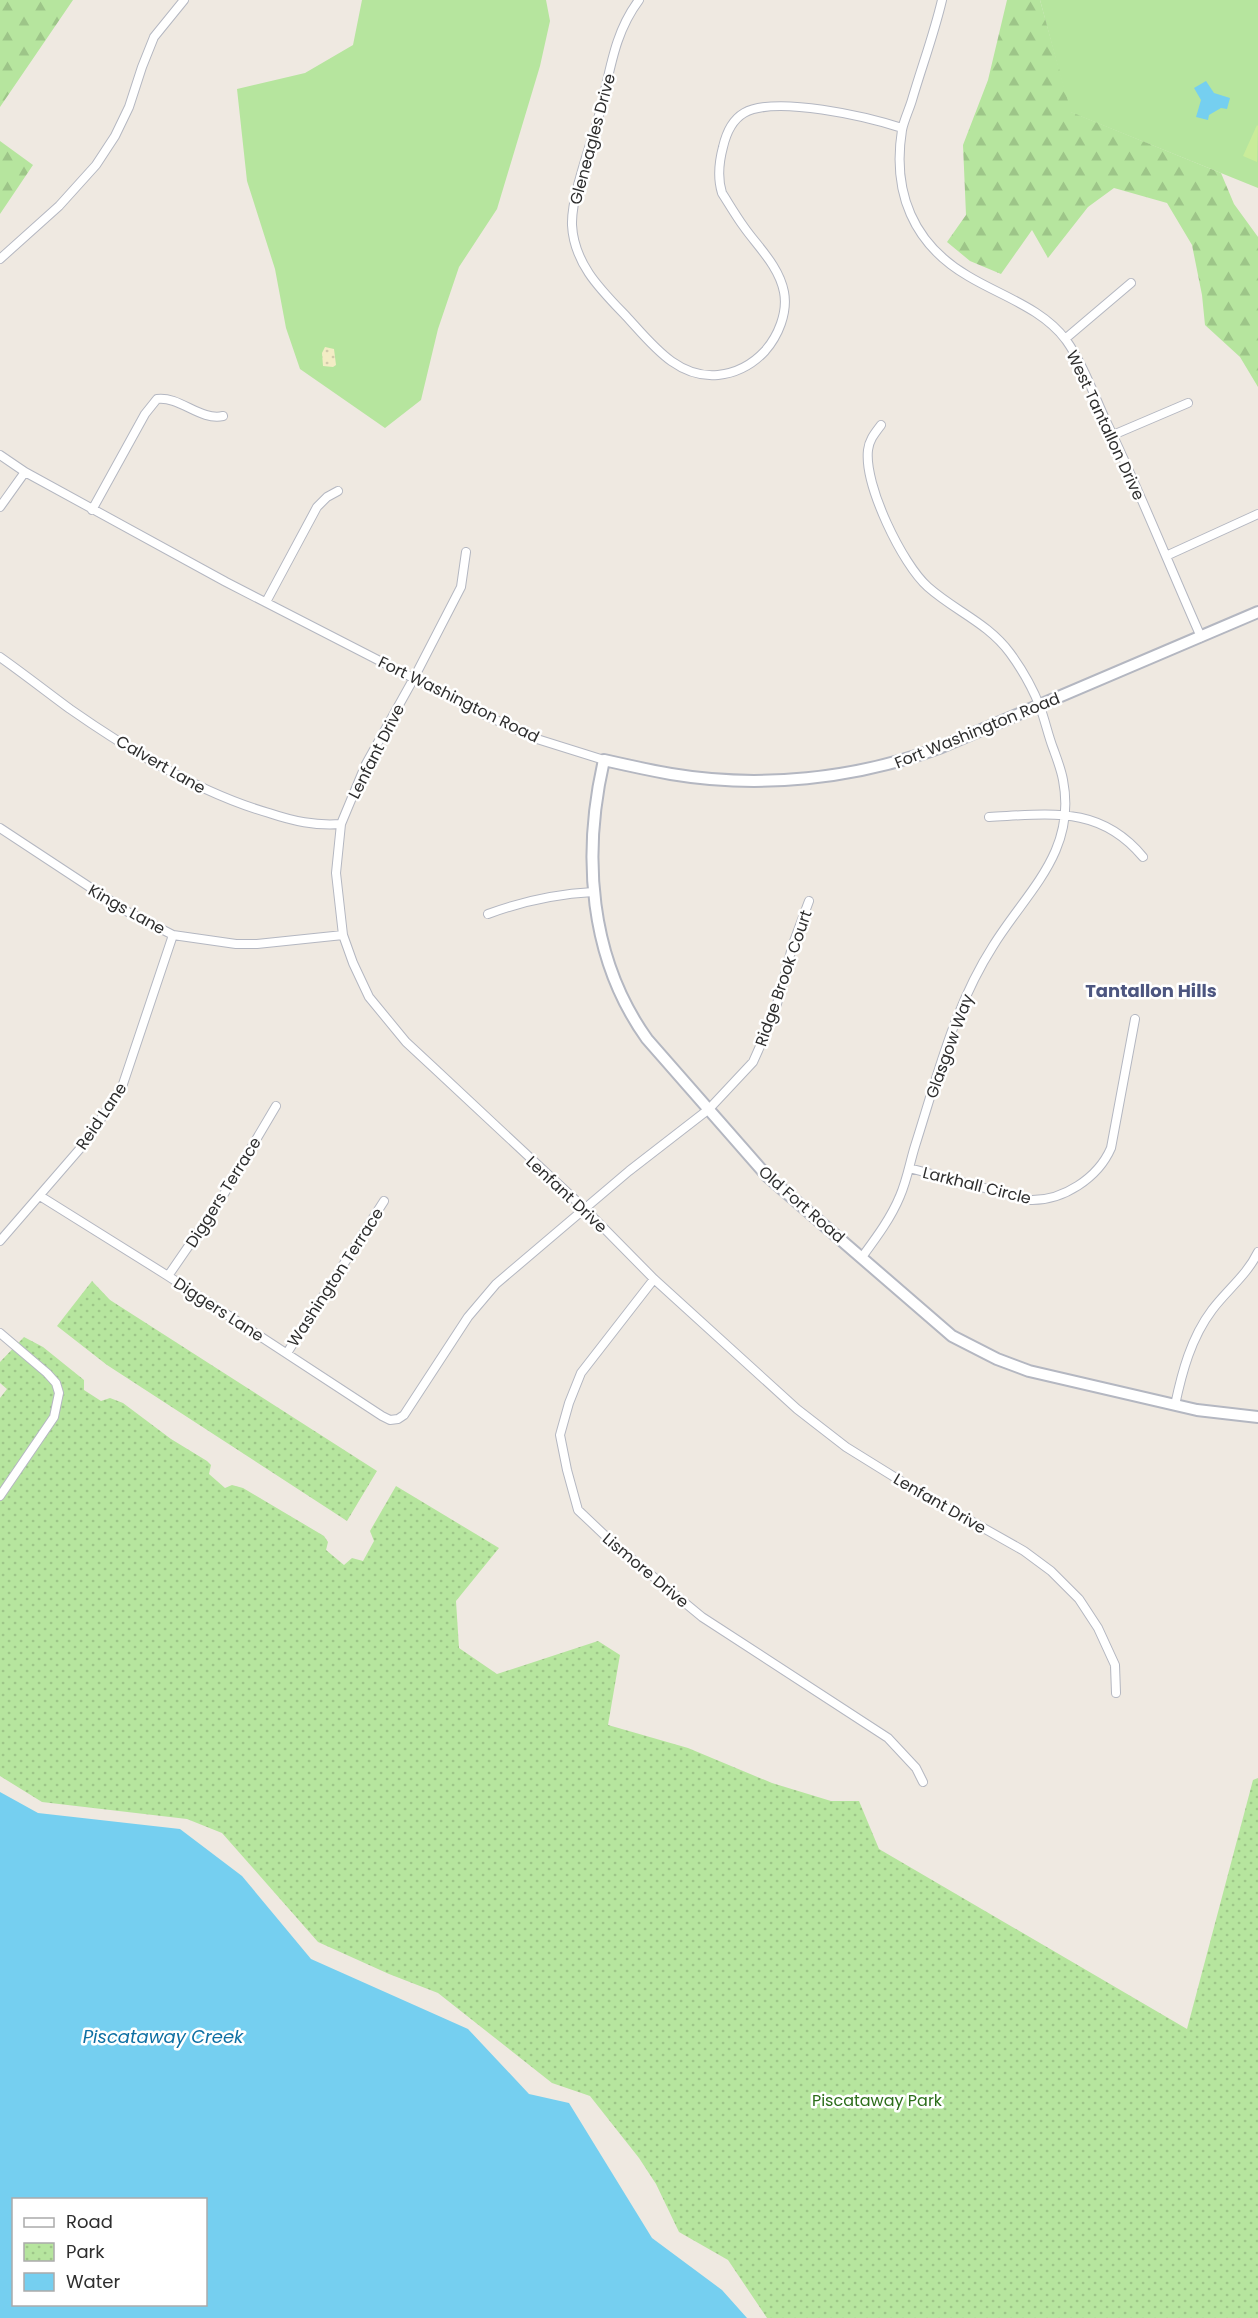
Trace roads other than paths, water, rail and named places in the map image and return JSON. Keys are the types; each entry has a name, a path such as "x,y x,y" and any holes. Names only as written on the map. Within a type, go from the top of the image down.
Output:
{"main road":[{"name":"Fort Washington Road","path":"604,760 673,774 757,780 836,775 891,765 1040,706 1258,612"},
{"name":"Old Fort Road","path":"604,760 595,811 592,851 593,892 612,977 632,1017 647,1039 766,1176 862,1257 937,1325 974,1349 1029,1371 1175,1405 1216,1413 1258,1417"}],"street":[{"path":"0,259 65,200 96,165 115,136 129,107 154,37 184,0"},
{"name":"Gleneagles Drive","path":"639,0 625,20 617,39 573,211 572,226 580,258 599,288 658,350 678,366 704,375 728,374 738,371 752,363 766,349 777,335 780,325 784,302 780,280 769,259 731,207 718,180 721,154 734,120 753,109 812,108 875,119 902,128"},
{"name":"West Tantallon Drive","path":"942,0 902,128 900,165 903,196 908,211 921,234 952,266 1040,316 1065,339 1076,356 1113,435 1201,637"},
{"path":"1065,339 1131,284"},
{"path":"92,510 145,414 157,399 167,398 213,416 223,416"},
{"path":"1113,435 1188,403"},
{"name":"Glasgow Way","path":"862,1257 880,1232 900,1196 946,1046 961,1006 994,944 1048,870 1066,814 1062,774 1040,706 1011,653 982,624 929,587 904,558 870,483 868,448 881,425"},
{"name":"Fort Washington Road","path":"0,455 92,510 485,715 537,739 604,760"},
{"path":"0,507 25,472"},
{"path":"266,602 317,507 327,497 338,491"},
{"path":"1166,556 1258,514"},
{"name":"Lenfant Drive","path":"466,552 461,587 366,764 341,824 336,873 343,934 353,963 369,997 406,1042 585,1209 654,1280 797,1409 846,1447 904,1483 1024,1551 1051,1571 1079,1599 1098,1628 1115,1665 1116,1693"},
{"name":"Calvert Lane","path":"0,657 109,735 209,792 245,806 295,820 319,825 341,824"},
{"path":"989,818 1066,814 1082,817 1108,827 1128,841 1143,857"},
{"name":"Kings Lane","path":"0,828 126,911 173,935 236,944 257,944 343,934"},
{"path":"488,914 550,896 593,892"},
{"name":"Ridge Brook Court","path":"398,1419 413,1404 468,1317 496,1284 629,1171 709,1108 753,1062 774,1015 793,944 809,901"},
{"name":"Reid Lane","path":"0,1241 93,1132 122,1087 173,935"},
{"name":"Larkhall Circle","path":"909,1168 1030,1200 1058,1196 1084,1180 1100,1167 1111,1148 1135,1019"},
{"name":"Diggers Terrace","path":"168,1276 221,1199 276,1106"},
{"name":"Diggers Lane","path":"40,1196 168,1276 382,1416 390,1420 398,1419"},
{"name":"Washington Terrace","path":"286,1353 384,1201"},
{"path":"1175,1405 1184,1366 1197,1335 1213,1310 1246,1272 1258,1252"},
{"name":"Lismore Drive","path":"654,1280 581,1373 569,1403 560,1435 578,1510 615,1545 702,1617 888,1738 916,1768 923,1782"},
{"path":"0,1333 47,1373 56,1383 59,1393 54,1417 0,1496"}],"water":[{"path":"1206,81 1214,93 1230,98 1227,109 1221,108 1209,115 1208,120 1196,117 1201,100 1194,88"},
{"name":"Piscataway Creek","path":"0,1792 38,1813 180,1829 242,1876 311,1959 468,2029 529,2094 569,2103 652,2238 722,2290 747,2318 0,2318"}],"district":[{"name":"Tantallon Hills","path":"1151,991"}],"park label":[{"name":"Piscataway Park","path":"877,2100"}]}
